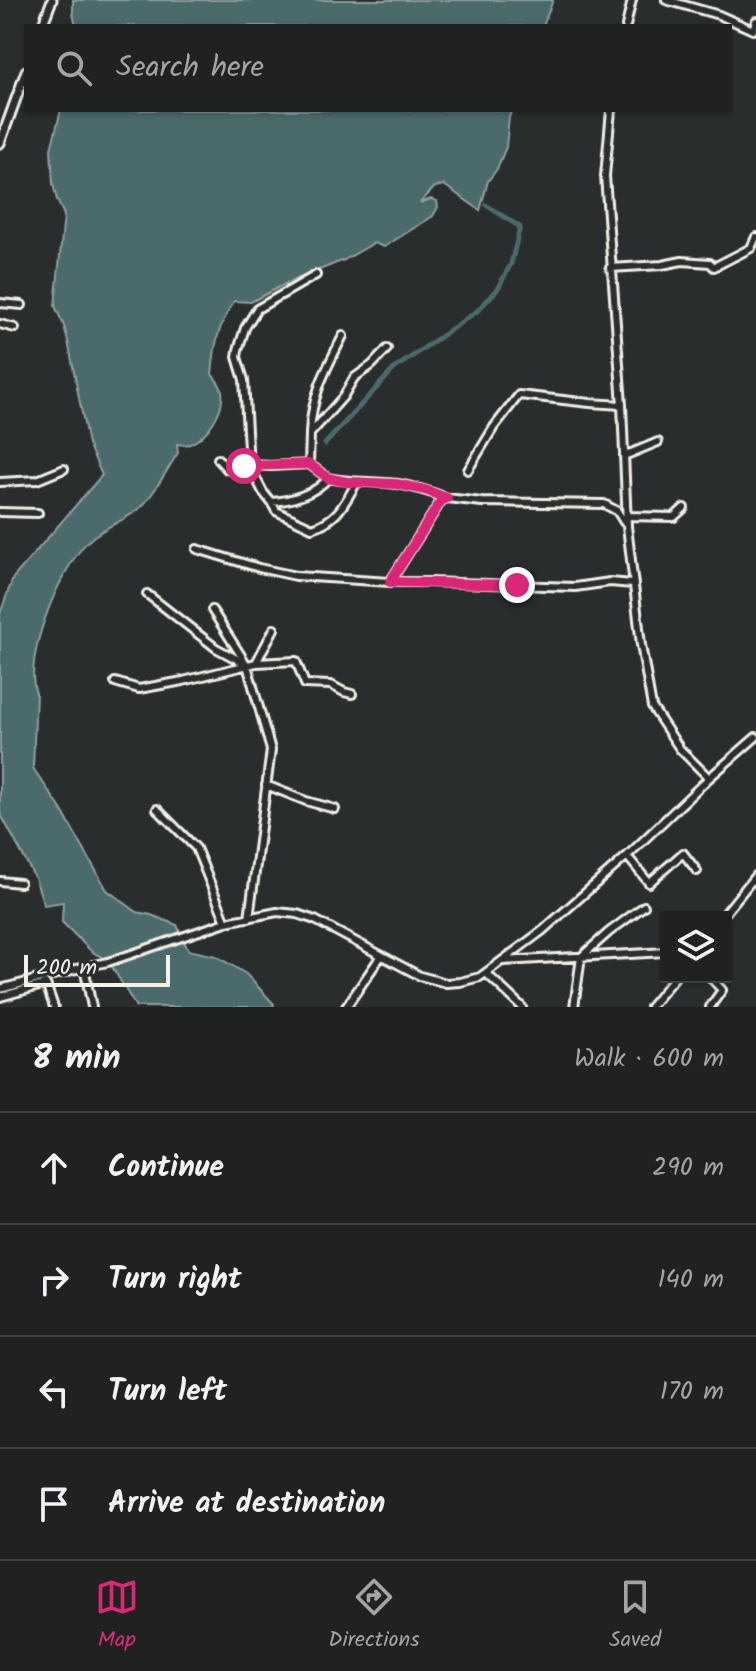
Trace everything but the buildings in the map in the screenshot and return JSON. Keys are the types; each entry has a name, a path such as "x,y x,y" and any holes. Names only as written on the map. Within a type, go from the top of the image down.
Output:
{"main road":[{"path":"43,24 52,0"},
{"path":"0,143 24,77"}],"street":[{"path":"626,24 632,0"},
{"path":"666,0 719,15 753,30 756,21"},
{"path":"611,112 605,176 610,268 622,405 626,516 641,645 652,707 680,749 709,778"},
{"path":"610,268 682,261 710,263 714,267 751,248 756,237"},
{"path":"316,275 257,309 245,328 237,357 244,380 249,465 276,511 312,528 326,524 339,512 357,482"},
{"path":"0,303 22,305"},
{"path":"0,324 15,328"},
{"path":"309,464 310,412 343,336"},
{"path":"310,434 343,397 354,378 387,349"},
{"path":"468,470 494,427 519,395 622,405"},
{"path":"624,456 658,442"},
{"path":"218,459 232,471 249,465 309,464 328,478 396,484 447,498 482,502 604,504 617,511 627,526"},
{"path":"0,482 37,480 64,469"},
{"path":"271,502 287,501 323,484 328,478"},
{"path":"390,582 441,501 447,498"},
{"path":"626,516 674,517 684,508"},
{"path":"0,512 38,513"},
{"path":"197,549 296,576 575,587 610,582 633,584"},
{"path":"147,594 216,648 247,665"},
{"path":"212,610 247,665 271,750 249,918"},
{"path":"256,663 274,629"},
{"path":"115,682 139,689 256,663 296,661 305,684 331,685 352,694"},
{"path":"3,992 108,962 226,922 277,912 315,920 420,976 446,983 480,977 517,950 627,856 756,737"},
{"path":"266,785 335,809"},
{"path":"157,809 196,848 226,922"},
{"path":"627,856 649,883 683,853 697,871"},
{"path":"727,911 756,875"},
{"path":"0,881 20,883"},
{"path":"574,1007 581,957 644,906"},
{"path":"517,950 532,959"},
{"path":"503,961 660,952"},
{"path":"346,1007 381,956"},
{"path":"84,967 92,1007"},
{"path":"486,973 522,1007"},
{"path":"40,982 46,984 54,1007"},
{"path":"650,1007 670,983"},
{"path":"710,1007 722,990 716,983"}],"water":[{"path":"73,0 553,0 544,24 76,24"},
{"path":"60,112 511,112 506,147 488,181 480,210 444,185 435,187 420,203 431,199 437,201 438,207 433,216 384,247 374,243 251,302 234,301 220,328 216,344 212,374 221,386 222,398 214,422 196,440 177,444 178,453 144,504 98,533 81,549 58,587 40,634 33,677 36,693 33,768 61,809 107,890 137,912 177,925 188,950 216,956 246,974 274,1004 273,1007 136,1007 108,960 92,952 62,922 63,902 44,905 35,878 0,813 0,614 13,578 102,475 88,444 68,341 55,306 64,215 53,184 51,149"}],"waterway":[{"path":"325,444 394,369 477,311 497,290 511,264 520,227 486,205"}],"route":[{"path":"244,466 309,464 328,478 346,482 396,484 447,498 441,501 390,582 517,585"}]}
